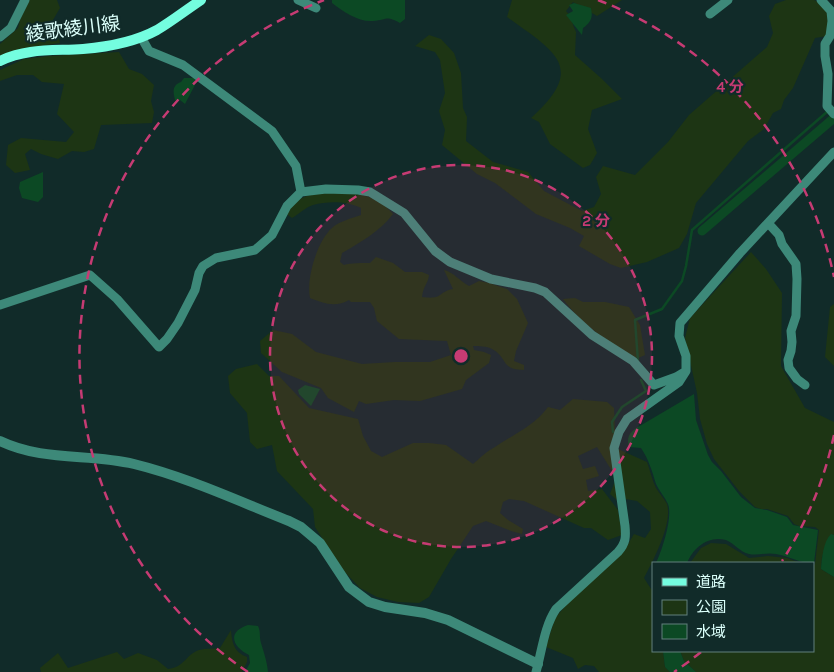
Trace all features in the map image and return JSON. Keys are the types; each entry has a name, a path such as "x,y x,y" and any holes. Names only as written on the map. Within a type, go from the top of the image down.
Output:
{"main road":[{"name":"綾歌綾川線","path":"0,60 37,50 84,48 113,44 141,37 156,31 201,0"}],"street":[{"path":"0,37 11,28 25,0"},
{"path":"298,0 316,8"},
{"path":"710,14 728,0"},
{"path":"821,0 831,10 832,16 830,36 825,44 824,56 828,74 827,106 832,112"},
{"path":"141,37 149,51 183,65 272,131 283,144 296,166 302,192"},
{"path":"0,441 30,452 113,460 134,464 173,476 289,520 302,527 320,543 349,587 369,602 385,607 425,613 448,620 537,668 546,631 556,609 624,545 626,538 614,448 619,432 627,419 679,382 686,371 686,356 679,336 680,323 768,223 834,152"},
{"path":"0,305 90,275 117,299 159,347 178,324 195,290 199,273 203,266 216,258 255,250 272,235 287,206 302,192 326,190 370,192 404,213 435,251 450,262 491,279 535,288 545,292 592,335 633,361 654,385 686,371"},
{"path":"768,223 779,235 782,244 796,264 796,316 792,331 792,351 788,360 789,368 797,379 805,385"}],"green space":[{"path":"29,0 57,0 60,8 50,25 57,31 60,43 22,50 0,58 0,44 18,28 23,8"},
{"path":"512,0 622,0 597,16 573,2 566,11 572,18 576,32 575,55 622,99 592,110 588,129 597,153 590,165 583,168 550,144 539,122 531,118 548,100 558,85 561,73 558,61 550,50 507,17"},
{"path":"786,0 814,0 826,6 829,18 827,36 815,38 793,88 784,100 781,109 773,113 764,129 748,141 696,203 687,234 679,248 647,262 621,268 610,264 579,246 584,236 536,214 495,183 477,174 442,145 445,130 439,111 445,93 440,60 435,52 415,46 429,35 441,39 454,53 461,73 463,108 467,117 466,141 493,162 528,172 544,191 582,211 594,207 601,194 596,177 603,166 635,175 668,142 689,115 767,47 773,33 769,16 775,4"},
{"path":"119,52 129,69 142,74 154,85 151,101 154,112 152,123 101,125 94,149 84,152 72,151 58,159 31,149 25,154 30,170 15,173 6,165 8,145 21,138 66,142 74,132 57,114 64,84 42,82 33,75 17,75 0,81 0,70 24,59"},
{"path":"327,193 363,195 378,201 393,214 363,241 342,253 340,262 344,265 370,263 376,257 393,263 405,272 422,272 429,275 422,297 437,297 453,289 444,270 469,286 479,281 507,289 517,299 528,323 516,351 514,361 524,365 524,370 511,368 497,352 490,348 473,346 474,350 491,355 489,363 466,380 462,389 420,401 394,400 366,404 359,401 354,412 328,398 321,388 282,372 261,353 260,341 273,330 292,334 316,352 362,364 430,362 451,355 447,341 399,339 377,321 374,308 370,302 351,302 349,300 334,304 310,298 311,271 322,242 335,226 345,220 361,215 361,208 350,204 331,202 310,206 292,218 285,213 303,197"},
{"path":"751,252 766,269 782,293 781,366 805,408 834,422 834,535 831,534 822,557 821,569 834,577 834,672 696,672 684,661 680,652 814,652 814,565 819,530 815,527 799,526 794,524 788,516 755,507 739,491 714,459 707,444 700,419 697,393 685,338 690,318"},
{"path":"575,298 583,302 605,302 629,307 640,325 645,355 636,359 588,325 563,299"},
{"path":"834,304 834,366 825,357 830,307"},
{"path":"257,364 269,376 279,376 309,408 358,419 363,436 371,451 382,457 413,443 429,443 446,445 473,464 489,450 530,425 548,407 560,410 573,399 607,402 614,408 618,501 610,494 615,481 612,471 597,447 578,456 583,469 595,466 599,476 586,480 588,491 602,489 618,510 622,535 608,540 591,528 584,528 524,501 509,499 503,502 500,513 523,529 522,534 486,521 473,526 429,597 419,603 398,602 377,597 360,588 342,569 315,527 313,509 277,471 272,445 257,449 250,442 247,413 230,393 228,376 236,369"},
{"path":"618,449 647,462 653,482 667,504 668,512 665,531 644,578 652,590 652,652 663,652 665,667 670,672 599,672 594,666 585,665 578,669 573,658 546,647 555,618 568,603 624,551 634,534 645,538 651,529 650,512 637,501 625,499"},
{"path":"711,543 726,544 749,558 768,556 787,558 797,562 691,562 701,548"},
{"path":"231,630 236,650 247,657 247,662 242,672 41,672 40,668 58,653 68,668 117,652 124,659 138,653 157,660 168,669 174,668 194,652 220,648"}],"water":[{"path":"332,0 405,0 405,19 400,23 389,19 362,20 341,10 332,3"},
{"path":"574,3 591,8 591,20 583,28 582,35 566,15 573,11 569,5"},
{"path":"184,78 195,78 196,83 185,104 180,100 175,100 174,92 176,85"},
{"path":"43,172 43,197 38,202 22,198 19,188 20,182"},
{"path":"305,385 320,389 311,406 299,394 298,390"},
{"path":"694,394 696,420 712,462 741,497 755,508 787,517 793,525 818,530 814,563 769,553 749,554 729,541 719,539 713,539 702,544 693,552 688,562 656,562 664,542 669,510 668,504 656,484 644,452 641,448 629,447 628,438 638,427"},
{"path":"831,534 834,535 834,577 821,569 822,555 828,537"},
{"path":"248,625 258,626 268,672 245,672 250,663 249,655 243,652 236,644 234,635 241,628"},
{"path":"663,652 680,652 684,661 696,672 670,672 665,667"}],"waterway":[{"path":"638,362 635,320 662,309 682,281 692,230 828,111"},
{"path":"702,231 834,118"},
{"path":"613,432 612,422 622,407 646,391 641,380"}]}
